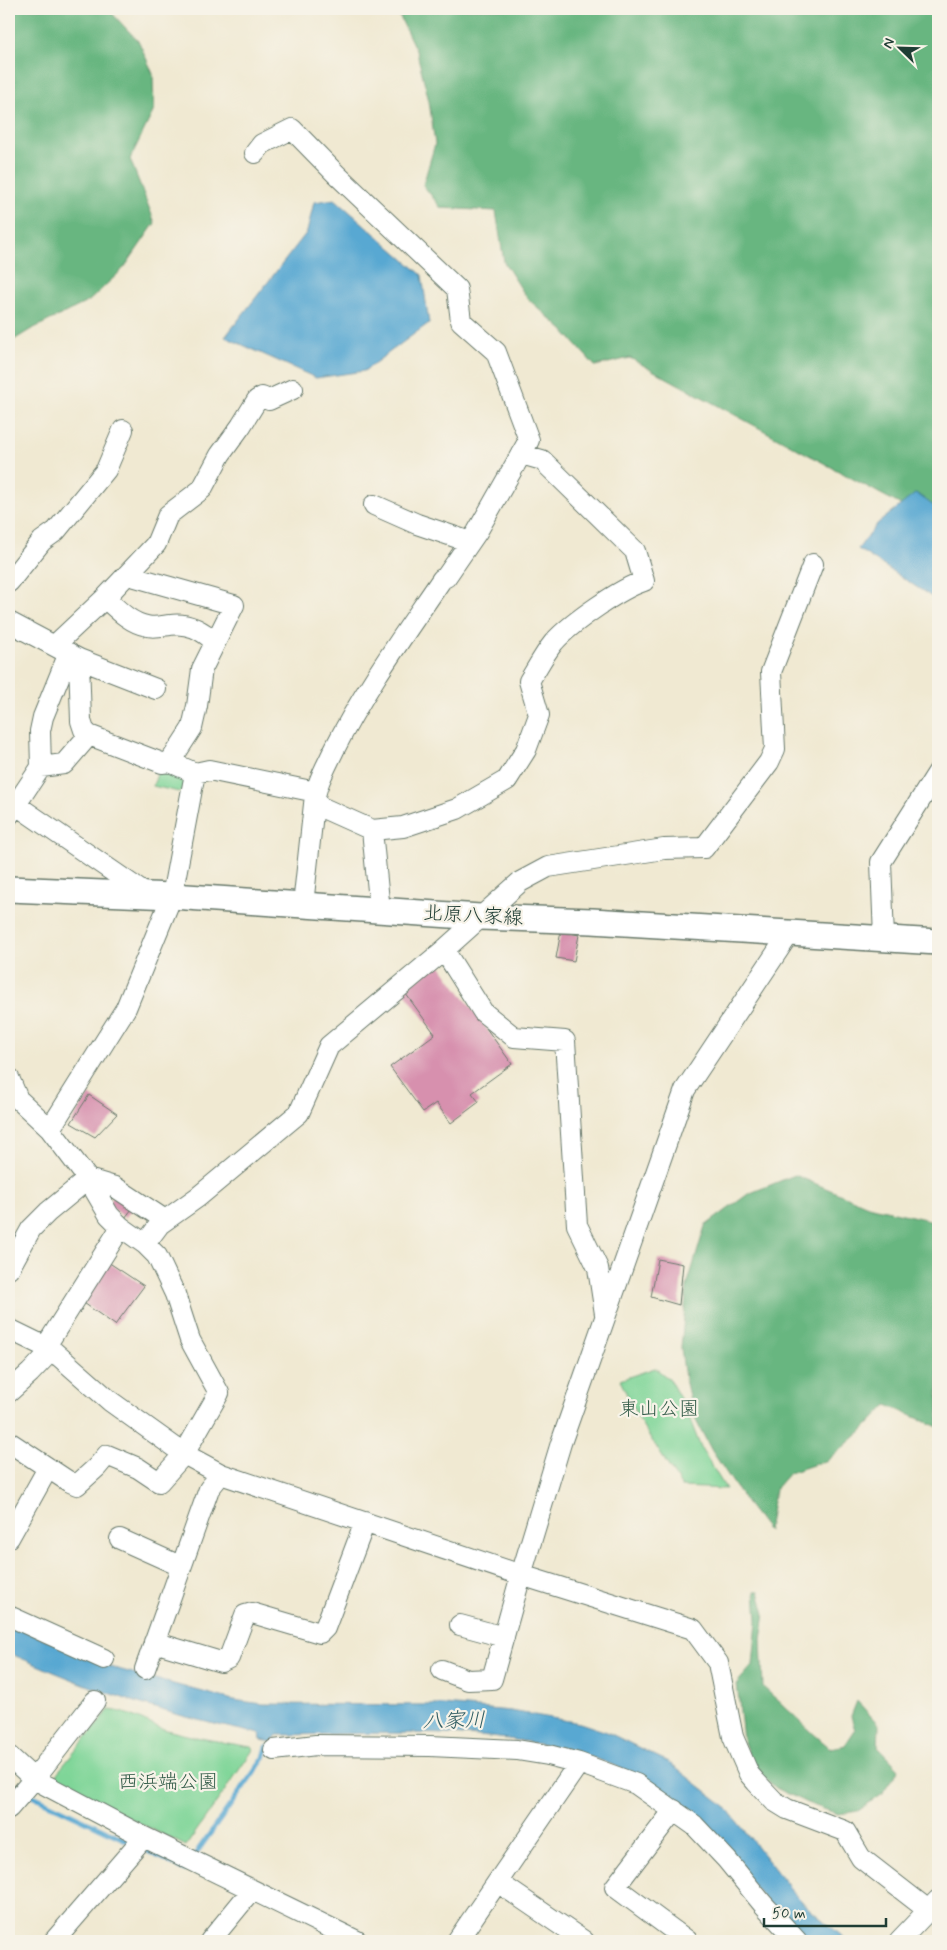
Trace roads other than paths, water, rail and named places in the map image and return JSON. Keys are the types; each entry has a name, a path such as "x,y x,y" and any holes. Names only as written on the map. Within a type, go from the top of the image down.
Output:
{"main road":[{"name":"北原八家線","path":"9,889 172,896 380,911 592,921 938,942"}],"street":[{"path":"255,153 262,144 292,129 336,174 457,289 460,321 496,352 529,440 470,542 446,577 442,579 351,716 327,765 315,798 303,905"},
{"path":"147,895 11,806 41,767 40,732 43,717 68,652 105,598 156,544 168,515 202,489 220,455 257,400 262,397 269,400 293,389"},
{"path":"9,582 42,541 56,531 106,470 122,430"},
{"path":"68,652 81,721 84,730 89,735 162,763 170,762 195,773 209,770 315,798 372,830 403,827 457,809 507,780 526,750 539,715 529,681 554,642 597,607 634,584 644,581 635,551 542,460 521,454"},
{"path":"374,505 418,524 470,542"},
{"path":"145,1244 160,1224 198,1197 298,1113 329,1046 444,950 520,882 548,867 664,849 704,848 768,762 775,749 771,672 813,564"},
{"path":"128,575 234,605 202,669 192,728 170,762"},
{"path":"105,598 131,620 146,626 172,624 195,627 215,642"},
{"path":"9,622 68,652 156,689"},
{"path":"41,767 64,764 89,735"},
{"path":"884,938 881,862 938,772"},
{"path":"50,1129 126,1008 172,896 195,773"},
{"path":"372,830 380,911"},
{"path":"442,1670 468,1680 492,1679 521,1574 561,1443 685,1090 789,934"},
{"path":"444,950 483,1012 514,1037 566,1041 577,1225 598,1268 605,1316"},
{"path":"9,1078 14,1105 50,1129 88,1179 110,1215 121,1227 145,1244 157,1256 176,1294 190,1340 219,1393 184,1454 160,1482 138,1468 107,1455 77,1485 9,1442"},
{"path":"88,1179 115,1187 165,1220"},
{"path":"9,1269 31,1229 48,1212 88,1179"},
{"path":"9,1392 30,1373 49,1348 121,1227"},
{"path":"9,1329 49,1348 110,1402 184,1454 221,1474 693,1629 718,1663 733,1736 750,1774 756,1782 774,1800 787,1809 844,1831 861,1858 935,1906 898,1941"},
{"path":"9,1538 48,1468"},
{"path":"145,1668 209,1489 221,1474"},
{"path":"154,1642 221,1662 229,1658 245,1615 252,1613 320,1633 325,1628 365,1522"},
{"path":"120,1539 180,1566"},
{"path":"9,1616 104,1659"},
{"path":"460,1625 504,1637"},
{"path":"9,1808 95,1701"},
{"path":"274,1750 316,1745 430,1746 517,1750 579,1763 636,1784 694,1825 728,1860 762,1903 797,1941"},
{"path":"9,1756 34,1779 144,1837 357,1941"},
{"path":"457,1941 579,1763"},
{"path":"674,1810 616,1887 688,1941"},
{"path":"54,1941 144,1837"},
{"path":"499,1882 584,1941"},
{"path":"210,1941 252,1890"}],"water":[{"path":"335,199 422,275 429,323 364,371 316,378 225,337 307,232 314,202"},
{"path":"916,493 938,509 938,601 858,549 877,524"},
{"name":"八家川","path":"9,1623 114,1668 233,1700 263,1704 444,1705 511,1711 580,1723 607,1732 668,1762 724,1805 807,1907 848,1941 812,1941 767,1901 697,1817 652,1784 604,1761 552,1746 497,1738 441,1734 277,1735 272,1742 261,1740 260,1734 188,1717 110,1694 9,1653"}],"waterway":[{"path":"194,1856 264,1758 267,1747"},
{"path":"9,1783 19,1789"},
{"path":"27,1793 132,1843"},
{"path":"140,1847 185,1870 189,1863"}],"park label":[{"name":"東山公園","path":"659,1409"},
{"name":"西浜端公園","path":"168,1782"}]}
